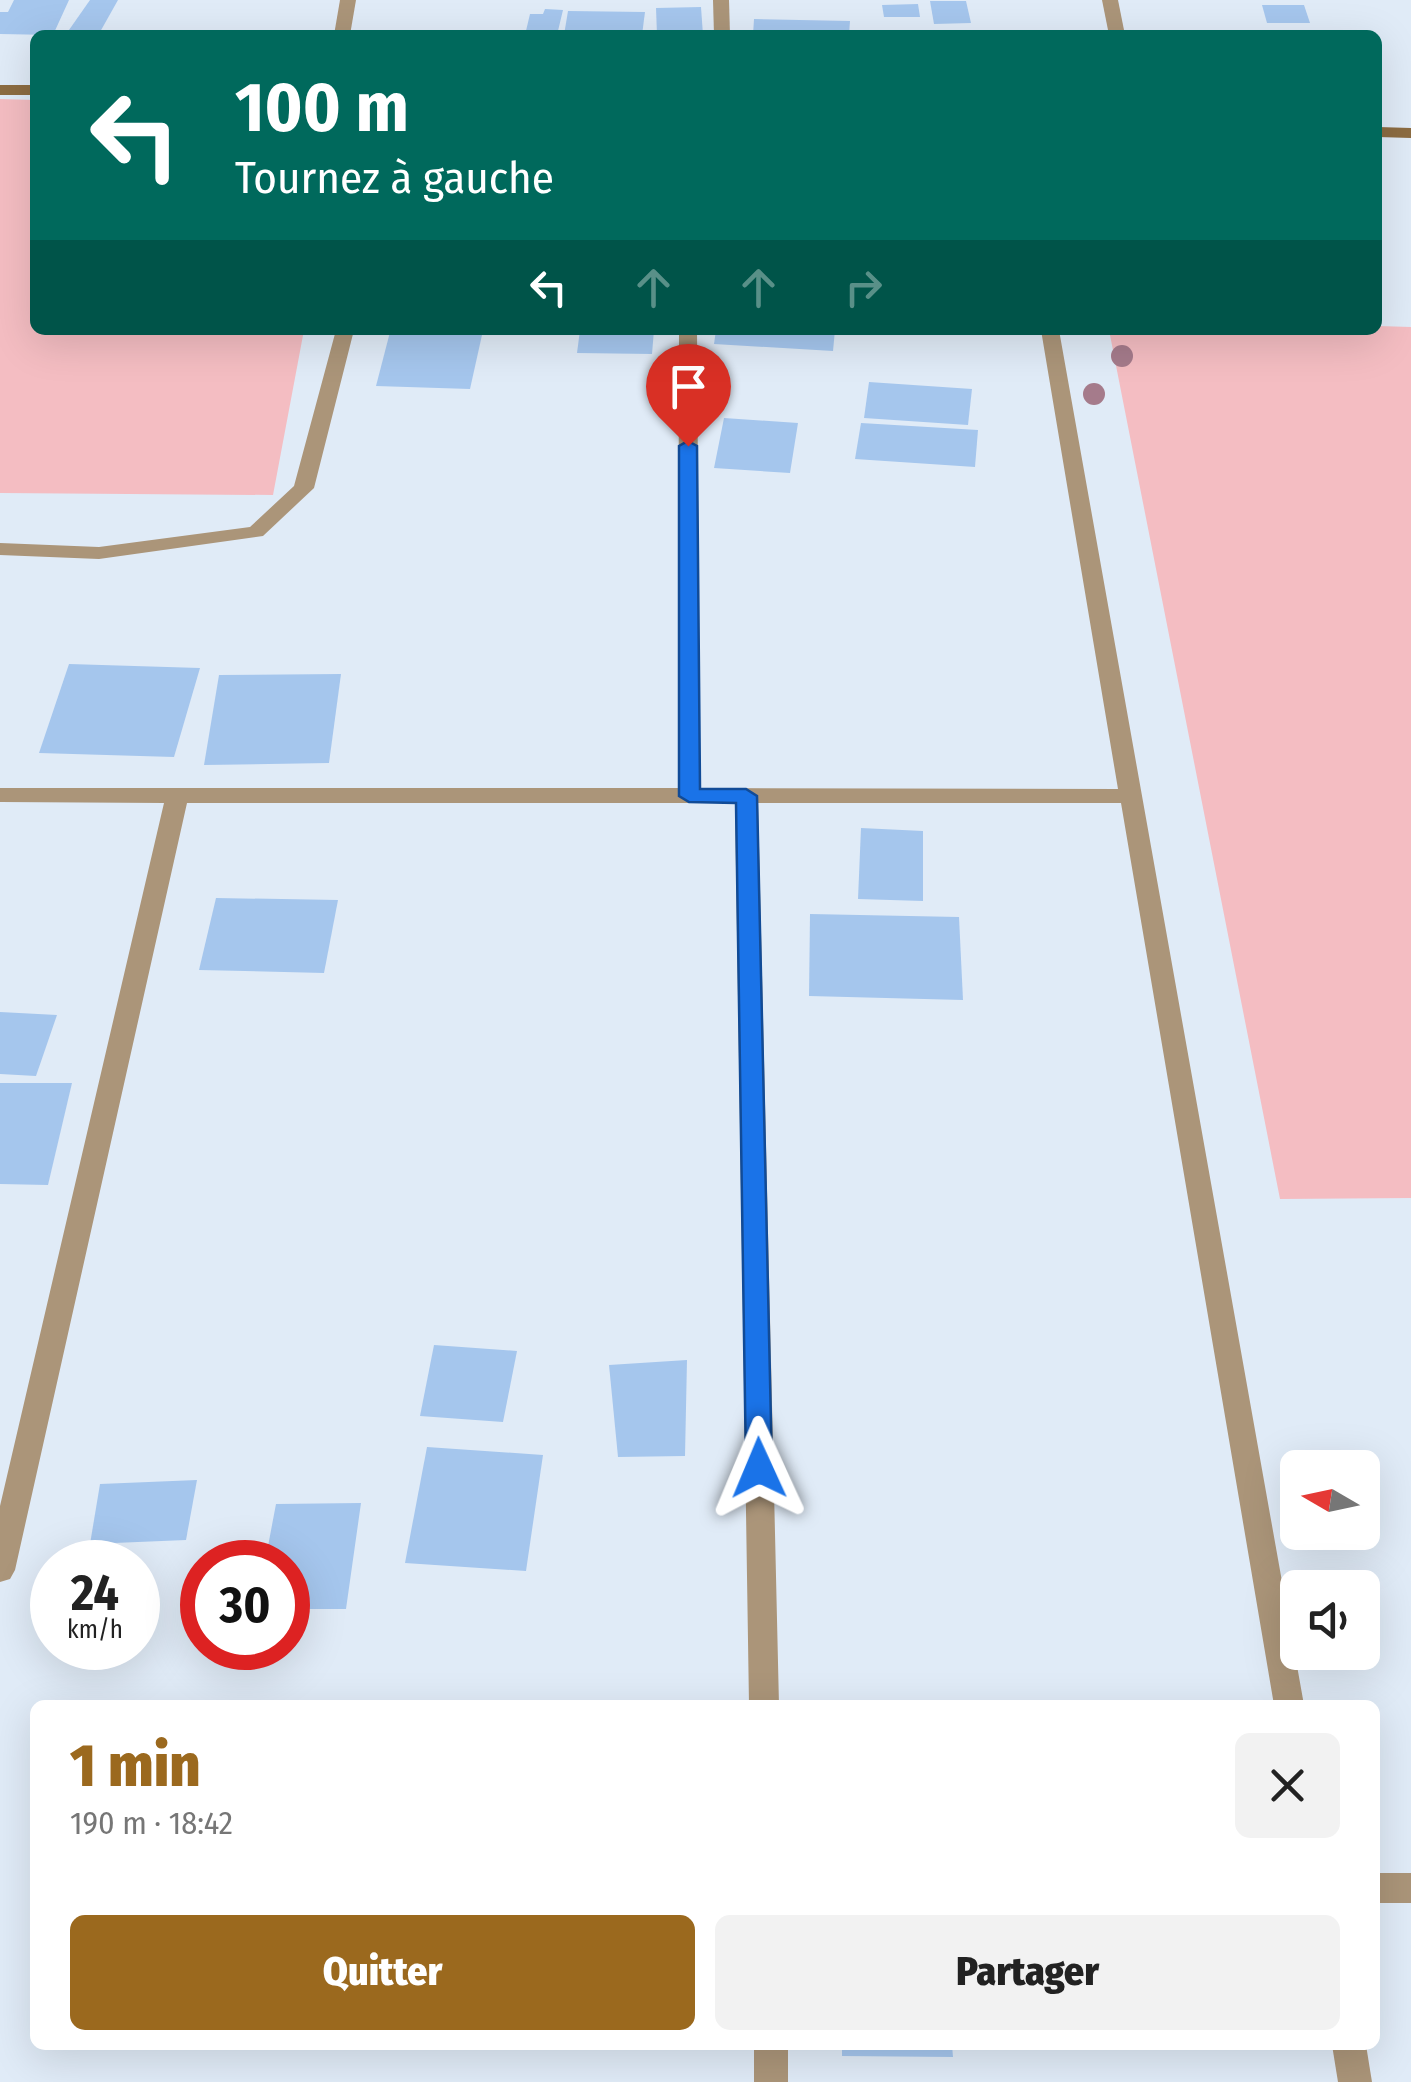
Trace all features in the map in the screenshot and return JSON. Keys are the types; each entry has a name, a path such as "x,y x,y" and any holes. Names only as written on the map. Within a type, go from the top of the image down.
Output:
{"street":[{"path":"343,30 348,0"},
{"path":"721,0 722,30"},
{"path":"1110,0 1116,30"},
{"path":"0,90 30,90"},
{"path":"1382,132 1411,133"},
{"path":"0,549 99,553 256,532 304,488 345,335"},
{"path":"688,335 689,796"},
{"path":"1051,335 1289,1700"},
{"path":"0,795 1132,796"},
{"path":"0,1570 176,795"},
{"path":"746,796 764,1700"},
{"path":"1380,1888 1411,1888"},
{"path":"770,2050 771,2082"},
{"path":"1349,2050 1355,2082"}],"shaded area":[{"path":"0,99 30,100 30,335 303,335 273,495 0,493"},
{"path":"1382,326 1411,327 1411,1198 1280,1199 1110,335 1382,335"}],"building":[{"path":"14,0 69,0 55,30 0,34 0,12 8,12"},
{"path":"90,0 118,0 101,30 69,30"},
{"path":"930,1 966,1 971,23 934,24"},
{"path":"918,4 920,17 884,17 882,5"},
{"path":"1262,5 1304,5 1310,23 1267,23"},
{"path":"701,7 703,30 657,30 656,8"},
{"path":"545,9 563,10 558,30 526,30 530,14 543,14"},
{"path":"568,11 645,12 643,30 565,30"},
{"path":"754,19 850,21 849,30 753,30"},
{"path":"389,335 482,335 470,389 376,386"},
{"path":"579,335 654,335 652,354 577,353"},
{"path":"715,335 835,335 833,351 714,344"},
{"path":"869,382 972,389 968,425 864,418"},
{"path":"724,418 798,423 790,473 714,468"},
{"path":"861,423 978,430 975,467 855,459"},
{"path":"69,664 200,668 174,757 39,753"},
{"path":"341,674 329,763 204,765 219,675"},
{"path":"861,828 923,831 923,901 858,899"},
{"path":"216,898 338,900 324,973 199,970"},
{"path":"810,914 959,917 963,1000 809,996"},
{"path":"0,1012 57,1015 36,1076 0,1074"},
{"path":"0,1083 72,1083 48,1185 0,1184"},
{"path":"434,1345 517,1351 503,1422 420,1416"},
{"path":"687,1360 685,1456 618,1457 609,1365"},
{"path":"427,1447 543,1455 526,1571 405,1563"},
{"path":"197,1480 186,1540 91,1540 100,1484"},
{"path":"361,1503 346,1609 310,1609 310,1540 269,1540 276,1504"},
{"path":"842,2050 952,2050 953,2057 842,2056"}],"route":[{"path":"688,446 689,796 746,796 759,1468"}]}
